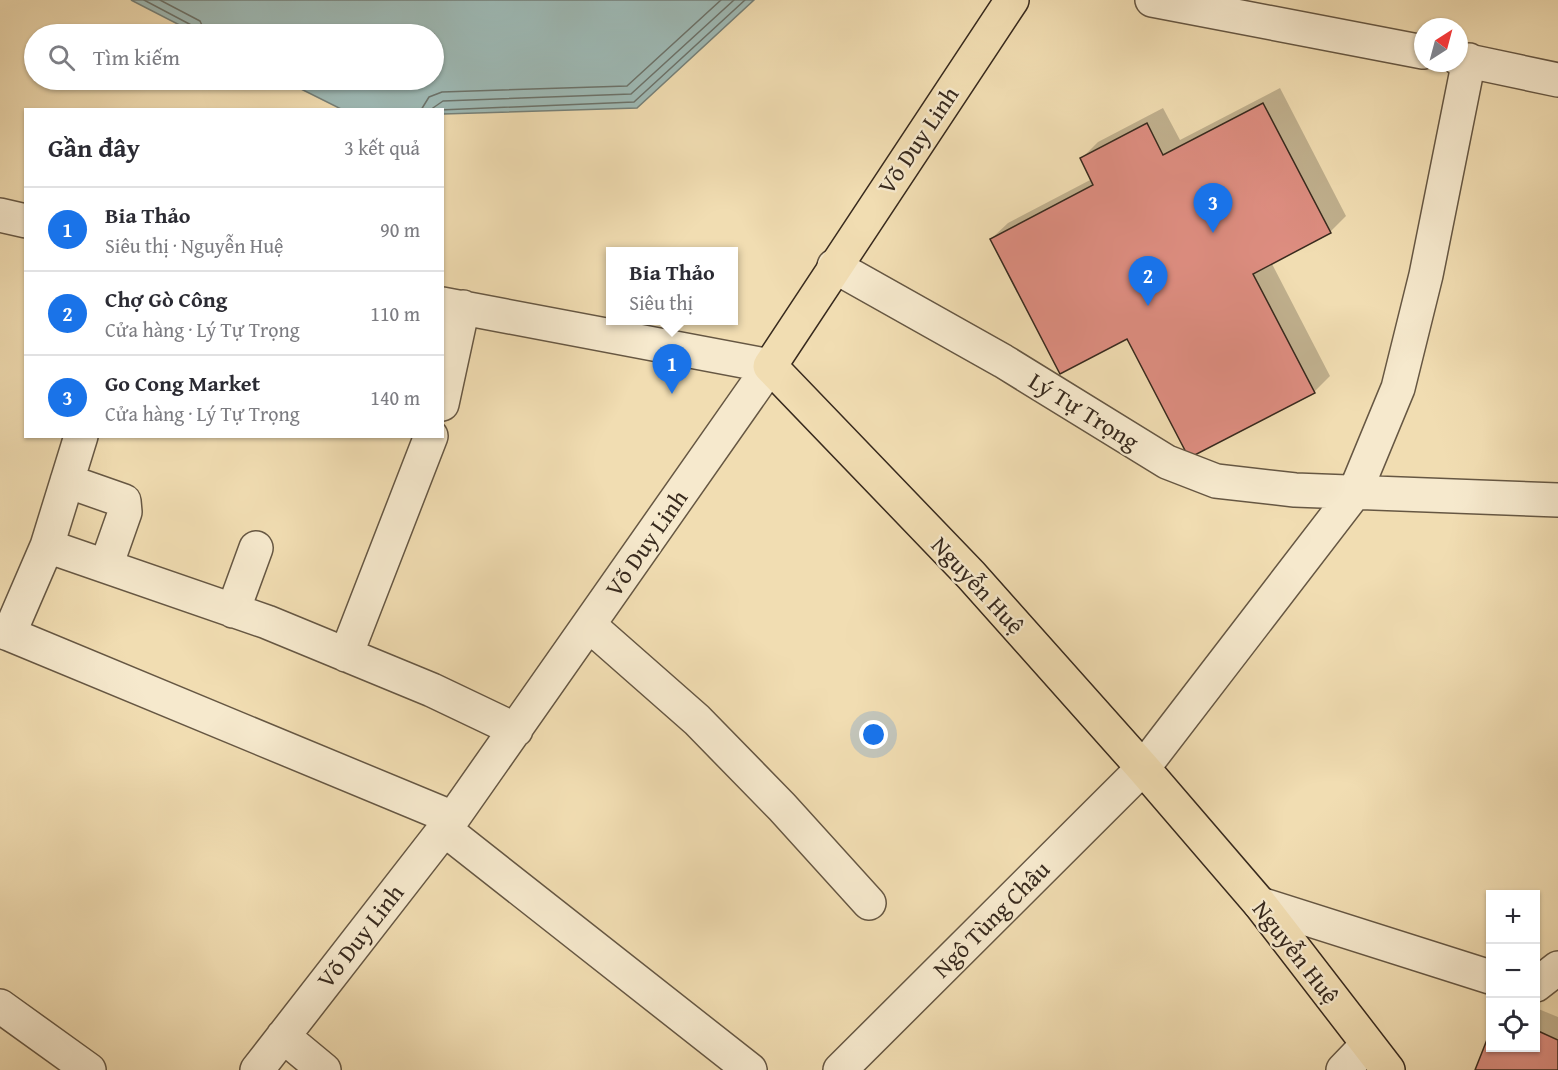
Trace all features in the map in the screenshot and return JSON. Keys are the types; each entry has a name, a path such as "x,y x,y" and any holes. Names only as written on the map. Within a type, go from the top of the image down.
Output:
{"main road":[{"name":"Võ Duy Linh","path":"770,366 1012,0"},
{"name":"Nguyễn Huệ","path":"770,366 970,575 1143,768 1260,904 1388,1070"}],"street":[{"path":"1152,0 1414,50"},
{"path":"1468,60 1558,80"},
{"path":"1143,768 1355,492 1398,388 1426,275 1462,72"},
{"path":"0,215 24,221"},
{"name":"Lý Tự Trọng","path":"834,266 1003,361 1167,462 1216,481 1295,490 1558,500"},
{"path":"444,386 453,306 770,366"},
{"name":"Võ Duy Linh","path":"257,1070 449,823 770,366"},
{"path":"80,438 47,546 5,632 449,823 750,1070"},
{"path":"346,655 430,438"},
{"path":"67,481 124,501 125,512 106,566"},
{"path":"47,546 267,622 432,690 516,730"},
{"path":"233,611 256,548"},
{"path":"590,625 697,720 869,903"},
{"name":"Ngô Tùng Châu","path":"840,1070 1143,768"},
{"path":"1260,904 1486,975"},
{"path":"1540,982 1558,968"},
{"path":"1540,992 1558,998"},
{"path":"0,1006 89,1070"},
{"path":"283,1036 324,1070"},
{"path":"1343,1070 1367,1045"}],"water":[{"path":"131,0 754,0 637,108 444,114 444,108 339,108 303,90 444,90 444,24 178,24"}],"building":[{"path":"1263,103 1331,233 1253,274 1315,393 1189,458 1127,339 1060,374 990,239 1093,185 1080,158 1147,123 1163,155"},
{"path":"1540,1032 1558,1040 1558,1070 1475,1070 1486,1042 1486,1052 1540,1052"}],"place":[{"name":"Go Cong Market","path":"1213,233"},
{"name":"Chợ Gò Công","path":"1148,306"},
{"name":"Bia Thảo","path":"672,394"}]}
